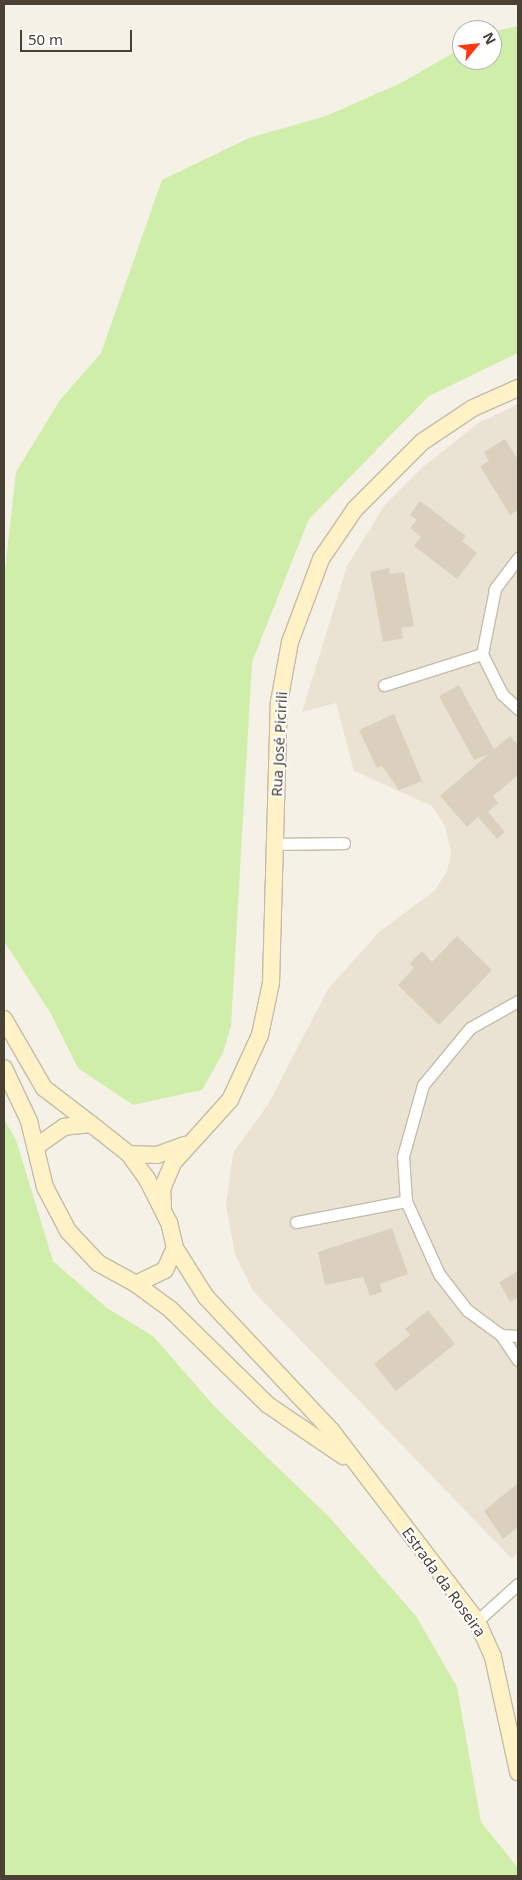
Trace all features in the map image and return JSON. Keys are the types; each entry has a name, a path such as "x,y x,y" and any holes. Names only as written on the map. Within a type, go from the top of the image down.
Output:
{"street":[{"name":"Rua José Picirili","path":"185,1145 230,1100 260,1035 271,983 279,702 290,642 321,559 355,509 422,442 473,408 518,388"},
{"path":"518,558 495,589 482,654 502,694 518,709"},
{"path":"384,685 482,654"},
{"path":"275,844 344,843"},
{"path":"518,1001 470,1028 422,1085 403,1156 406,1201 440,1274 467,1310 500,1335 518,1360"},
{"name":"Estrada da Roseira","path":"4,1019 44,1088 129,1154 162,1206 175,1248 206,1297 299,1394 477,1621 493,1656 518,1772"},
{"name":"Estrada da Roseira","path":"4,1068 37,1146 45,1187 68,1231 98,1263 136,1284 170,1309 268,1405 330,1445 374,1488"},
{"path":"37,1146 64,1126 91,1124"},
{"path":"129,1154 157,1155 185,1145"},
{"path":"162,1206 166,1175 185,1145"},
{"path":"296,1222 406,1201"},
{"path":"136,1284 165,1270 175,1248"},
{"path":"500,1335 518,1336"},
{"path":"477,1621 518,1584"}],"shaded area":[{"path":"518,404 518,1553 512,1559 253,1291 235,1254 226,1206 233,1153 269,1103 328,989 379,932 434,891 447,872 451,852 445,826 432,806 354,771 336,703 302,712 347,566 384,506 423,467 478,423"}],"green space":[{"path":"518,26 518,353 429,396 309,519 252,662 231,1026 223,1053 202,1090 133,1105 78,1068 51,1014 4,941 4,579 16,472 60,400 101,353 162,180 249,138 326,116 401,83 452,54 452,70 502,70 502,30"},
{"path":"4,1119 16,1140 53,1261 107,1308 153,1336 214,1406 329,1517 416,1616 457,1687 481,1822 518,1868 518,1876 4,1876"}],"building":[{"path":"505,439 518,460 518,510 510,515 480,466 489,461 484,452"},
{"path":"420,501 466,536 462,541 477,553 457,579 414,546 421,537 410,528 417,520 410,515"},
{"path":"389,568 390,574 404,572 414,626 401,628 403,638 383,642 370,572"},
{"path":"459,685 494,749 510,736 518,745 518,775 493,796 498,803 488,812 505,832 497,839 478,817 467,827 440,796 489,754 474,760 439,696"},
{"path":"394,714 422,781 399,790 382,766 377,768 359,730"},
{"path":"457,936 492,970 439,1025 398,985 414,968 410,963 422,951 432,962"},
{"path":"392,1228 408,1274 380,1284 382,1292 370,1296 363,1277 325,1285 318,1252"},
{"path":"518,1271 518,1297 510,1302 499,1282"},
{"path":"428,1310 455,1344 396,1391 374,1364 410,1335 405,1329"},
{"path":"518,1483 518,1527 503,1539 484,1511"}]}
